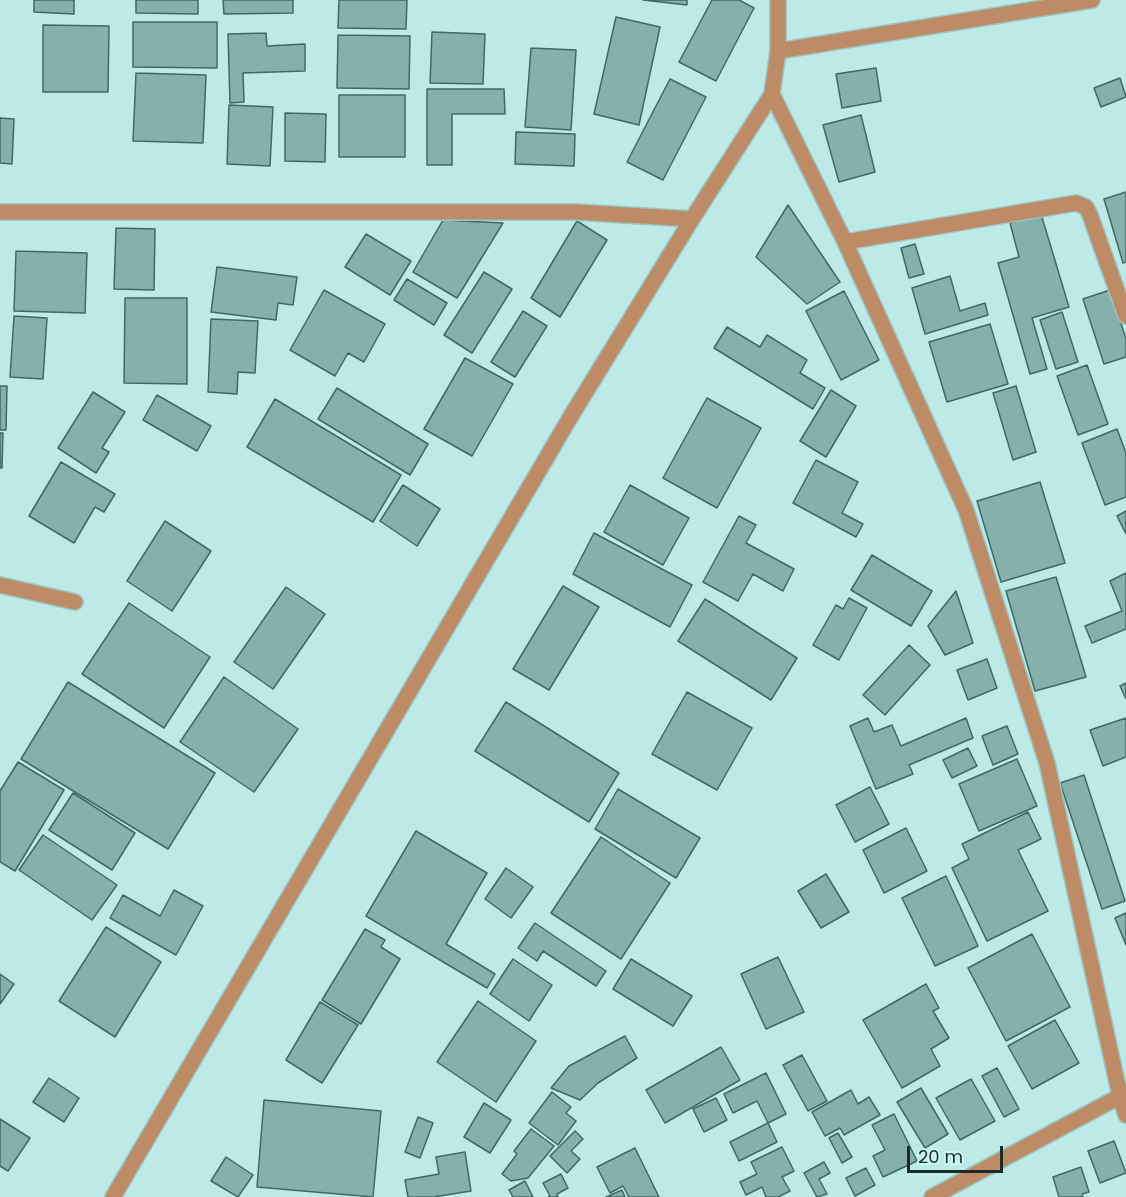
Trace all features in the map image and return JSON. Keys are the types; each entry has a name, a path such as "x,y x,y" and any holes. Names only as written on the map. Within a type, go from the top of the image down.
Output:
{"street":[{"path":"113,1197 553,446 771,94 778,51 778,0"},
{"path":"778,51 1092,0"},
{"path":"771,94 845,242 966,510 1047,763 1126,1115"},
{"path":"845,242 1076,203 1086,207 1090,215 1126,316"},
{"path":"0,212 576,212 692,219"},
{"path":"0,585 75,602"},
{"path":"932,1197 1123,1094"}],"building":[{"path":"34,0 74,0 74,14 34,12"},
{"path":"136,0 198,0 198,14 136,13"},
{"path":"223,0 293,0 293,13 224,14"},
{"path":"339,0 407,0 406,29 338,28"},
{"path":"643,0 687,0 687,5"},
{"path":"712,0 739,0 754,8 716,81 679,62"},
{"path":"616,17 660,27 639,125 594,114"},
{"path":"133,22 217,22 217,68 133,67"},
{"path":"43,25 109,26 108,92 43,92"},
{"path":"432,32 485,34 483,84 430,83"},
{"path":"266,33 267,46 305,44 305,71 243,73 244,102 230,103 228,34"},
{"path":"338,35 410,36 409,89 337,88"},
{"path":"531,48 576,50 571,130 525,127"},
{"path":"876,68 881,101 842,108 836,74"},
{"path":"136,73 206,75 203,143 133,141"},
{"path":"1120,78 1126,97 1101,107 1094,88"},
{"path":"670,79 706,97 663,180 627,162"},
{"path":"427,89 504,89 505,114 452,114 452,165 427,165"},
{"path":"339,95 405,95 405,157 339,157"},
{"path":"229,105 273,107 270,166 227,164"},
{"path":"285,113 326,114 325,162 285,161"},
{"path":"861,115 875,172 839,182 823,125"},
{"path":"0,118 14,119 12,164 0,163"},
{"path":"516,132 575,134 574,166 515,164"},
{"path":"1126,192 1126,262 1123,263 1104,199"},
{"path":"788,205 840,282 807,304 756,257"},
{"path":"1041,214 1069,307 1032,318 1047,369 1030,374 998,263 1019,257 1010,223"},
{"path":"443,220 503,223 457,298 413,272"},
{"path":"577,221 607,240 560,317 531,298"},
{"path":"116,228 155,229 154,290 114,289"},
{"path":"366,234 411,261 390,295 345,267"},
{"path":"915,244 924,274 909,278 901,248"},
{"path":"16,251 87,253 85,313 14,311"},
{"path":"217,267 297,277 293,305 278,303 276,320 211,312"},
{"path":"484,272 512,289 472,353 444,335"},
{"path":"950,276 960,311 985,303 988,315 925,334 912,288"},
{"path":"407,279 447,303 434,325 394,300"},
{"path":"324,290 385,324 364,362 348,353 335,376 290,350"},
{"path":"1110,290 1126,339 1126,357 1104,364 1083,299"},
{"path":"844,291 879,360 841,380 806,311"},
{"path":"125,298 187,298 187,384 124,383"},
{"path":"523,311 547,326 515,377 491,362"},
{"path":"1062,312 1078,362 1056,369 1040,320"},
{"path":"14,316 47,318 43,379 10,377"},
{"path":"211,319 258,321 255,373 238,372 237,394 208,392"},
{"path":"990,324 1008,384 947,402 929,342"},
{"path":"727,327 760,347 767,335 807,360 800,373 825,388 813,409 714,348"},
{"path":"465,358 513,384 472,456 424,429"},
{"path":"1087,365 1108,424 1078,435 1057,376"},
{"path":"0,386 7,386 6,430 0,430"},
{"path":"1016,386 1036,452 1013,460 993,393"},
{"path":"337,388 428,444 410,475 318,419"},
{"path":"831,390 856,406 826,457 800,441"},
{"path":"93,392 125,412 102,448 109,452 96,473 58,448"},
{"path":"157,395 211,426 197,451 143,420"},
{"path":"707,398 761,428 717,508 663,478"},
{"path":"275,399 401,475 373,522 247,447"},
{"path":"1117,429 1126,453 1126,497 1105,505 1082,443"},
{"path":"0,433 3,433 2,468 0,468"},
{"path":"816,460 858,482 842,513 863,524 856,537 793,503"},
{"path":"61,462 115,494 104,512 95,507 74,543 29,516"},
{"path":"1040,482 1065,563 1001,582 977,501"},
{"path":"403,485 440,509 417,546 380,521"},
{"path":"630,485 689,518 663,565 604,532"},
{"path":"1126,511 1126,534 1117,516"},
{"path":"739,516 756,525 746,543 794,569 783,591 753,574 738,601 703,582"},
{"path":"165,521 211,551 172,611 127,581"},
{"path":"594,533 692,585 670,627 573,574"},
{"path":"872,555 932,591 911,626 851,590"},
{"path":"1126,573 1126,629 1092,643 1085,626 1122,611 1110,581"},
{"path":"1056,577 1086,677 1035,691 1006,591"},
{"path":"563,586 599,607 549,690 513,669"},
{"path":"286,587 325,614 273,689 234,662"},
{"path":"956,591 973,643 945,655 928,626"},
{"path":"849,598 867,608 839,660 813,645 836,605 843,609"},
{"path":"705,599 797,658 771,700 678,641"},
{"path":"129,603 210,657 164,728 82,674"},
{"path":"909,645 930,665 885,715 863,695"},
{"path":"987,659 997,688 968,700 957,670"},
{"path":"224,677 298,729 254,792 180,742"},
{"path":"68,682 215,773 168,849 21,759"},
{"path":"1126,683 1126,699 1120,686"},
{"path":"687,692 752,728 717,790 652,754"},
{"path":"506,702 619,773 589,822 475,751"},
{"path":"868,718 874,732 892,725 901,746 966,718 973,738 909,765 913,774 876,789 850,726"},
{"path":"1126,718 1126,757 1103,766 1090,730"},
{"path":"1007,726 1018,754 993,765 982,736"},
{"path":"968,748 977,766 952,778 943,760"},
{"path":"1017,759 1037,806 979,831 959,784"},
{"path":"18,762 64,790 15,871 0,862 0,791"},
{"path":"1084,775 1125,901 1102,909 1060,783"},
{"path":"870,787 889,824 855,842 836,805"},
{"path":"618,789 700,838 676,878 595,829"},
{"path":"73,793 135,833 112,870 49,830"},
{"path":"1028,812 1041,839 1018,850 1048,911 987,941 952,868 969,859 962,844"},
{"path":"906,828 927,871 884,893 863,850"},
{"path":"416,831 487,873 446,944 495,974 487,988 366,916"},
{"path":"43,835 117,885 92,920 19,870"},
{"path":"601,837 670,883 621,959 551,913"},
{"path":"506,868 533,887 511,918 485,899"},
{"path":"826,874 849,912 821,928 798,891"},
{"path":"946,876 978,946 935,966 902,898"},
{"path":"174,890 203,906 176,955 110,918 123,895 160,916"},
{"path":"1126,913 1126,945 1115,918"},
{"path":"535,923 606,971 596,986 543,951 537,961 518,948"},
{"path":"106,927 161,962 115,1037 59,1001"},
{"path":"365,929 385,940 381,947 400,959 361,1024 322,1000"},
{"path":"1032,934 1070,1007 1006,1041 968,968"},
{"path":"778,957 804,1012 766,1029 741,974"},
{"path":"513,959 552,985 529,1021 490,994"},
{"path":"631,959 692,996 673,1026 613,989"},
{"path":"0,974 14,984 0,1004"},
{"path":"926,984 939,1008 933,1011 949,1038 931,1049 940,1066 902,1088 863,1020"},
{"path":"478,1001 536,1041 496,1102 437,1062"},
{"path":"320,1002 358,1025 322,1083 286,1060"},
{"path":"1055,1020 1079,1063 1032,1089 1008,1046"},
{"path":"625,1036 637,1058 598,1083 580,1100 551,1088 569,1066"},
{"path":"721,1047 740,1080 665,1123 646,1090"},
{"path":"802,1055 827,1101 808,1111 783,1065"},
{"path":"997,1068 1019,1109 1004,1117 982,1076"},
{"path":"766,1073 786,1114 768,1123 757,1101 733,1113 724,1094"},
{"path":"49,1078 79,1098 64,1122 33,1102"},
{"path":"971,1079 995,1121 960,1140 936,1098"},
{"path":"921,1088 948,1134 925,1148 897,1102"},
{"path":"851,1090 858,1104 869,1097 880,1115 844,1135 840,1128 825,1136 812,1112"},
{"path":"552,1092 571,1107 566,1113 576,1121 558,1145 529,1123"},
{"path":"716,1098 727,1120 704,1132 693,1109"},
{"path":"264,1100 381,1111 373,1197 257,1187"},
{"path":"484,1103 511,1120 490,1153 464,1137"},
{"path":"894,1114 917,1161 883,1177 873,1156 885,1150 872,1125"},
{"path":"418,1117 433,1123 420,1158 405,1152"},
{"path":"0,1119 30,1138 8,1171 0,1166"},
{"path":"768,1123 777,1142 739,1161 730,1142"},
{"path":"531,1129 554,1146 528,1178 511,1181 502,1174 517,1154 514,1151"},
{"path":"575,1131 583,1139 571,1151 580,1159 567,1173 550,1156"},
{"path":"838,1133 852,1157 842,1163 829,1138"},
{"path":"1114,1141 1126,1173 1100,1183 1088,1151"},
{"path":"782,1147 794,1171 782,1177 790,1191 778,1197 766,1197 762,1187 746,1195 740,1182 757,1174 751,1162"},
{"path":"635,1148 659,1197 629,1197 623,1186 610,1193 597,1167"},
{"path":"465,1152 471,1191 433,1197 408,1197 405,1180 439,1174 436,1157"},
{"path":"226,1157 253,1175 238,1197 211,1181"},
{"path":"824,1162 830,1173 819,1179 827,1194 817,1197 804,1173"},
{"path":"1081,1167 1089,1192 1082,1194 1083,1197 1059,1197 1053,1177"},
{"path":"866,1168 875,1185 855,1196 846,1178"},
{"path":"561,1174 568,1188 557,1194 558,1197 548,1197 550,1196 543,1183"},
{"path":"525,1181 533,1197 513,1197 509,1190"},
{"path":"622,1190 625,1197 606,1197"}]}
